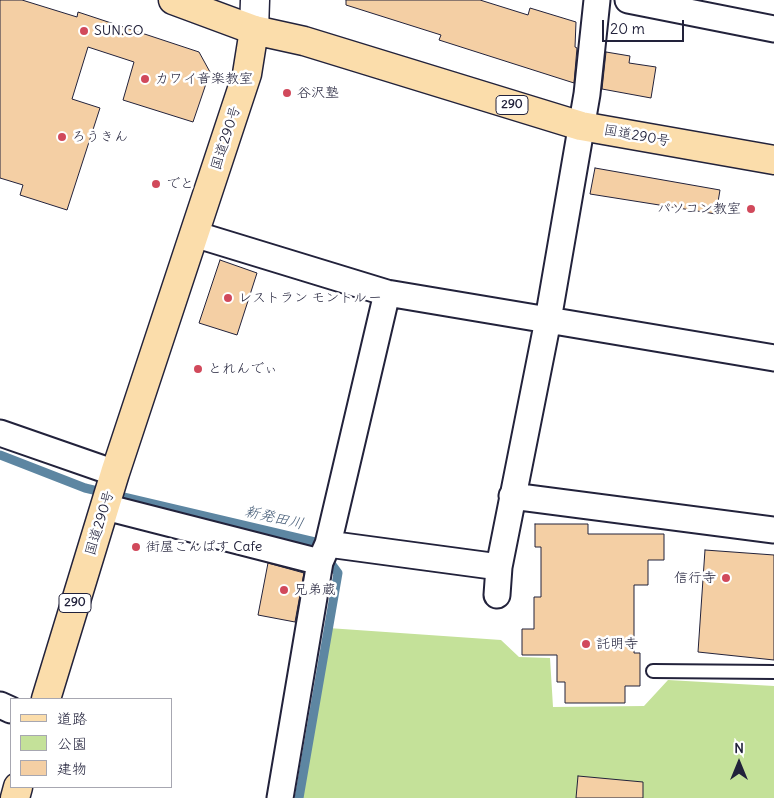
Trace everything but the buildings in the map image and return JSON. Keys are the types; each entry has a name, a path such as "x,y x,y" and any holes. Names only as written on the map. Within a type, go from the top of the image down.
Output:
{"main road":[{"path":"172,0 254,30"},
{"name":"国道290号","path":"46,698 115,474 247,74 254,30 304,40 581,126 774,160"}],"street":[{"path":"254,30 255,0"},
{"path":"497,595 499,567 548,320 587,94 597,0"},
{"path":"628,0 774,29"},
{"path":"194,234 387,293 774,358"},
{"path":"280,798 324,553 387,293"},
{"path":"0,433 115,474"},
{"path":"512,496 774,530"},
{"path":"105,507 324,553 499,567"}],"lane":[{"path":"653,671 774,672"}],"green space":[{"path":"328,628 501,640 519,657 550,658 553,707 644,706 668,680 774,686 774,798 299,798"}],"waterway":[{"name":"新発田川","path":"0,455 85,488 315,542 338,573 299,798"}],"place":[{"name":"SUN.CO","path":"84,31"},
{"name":"カワイ音楽教室","path":"145,79"},
{"name":"谷沢塾","path":"287,93"},
{"name":"ろうきん","path":"62,137"},
{"name":"でと","path":"156,184"},
{"name":"パソコン教室","path":"751,209"},
{"name":"レストラン モントルー","path":"228,298"},
{"name":"とれんでぃ","path":"198,369"},
{"name":"街屋こんぱす Cafe","path":"136,547"},
{"name":"信行寺","path":"726,578"},
{"name":"兄弟蔵","path":"284,590"},
{"name":"託明寺","path":"586,644"}]}
